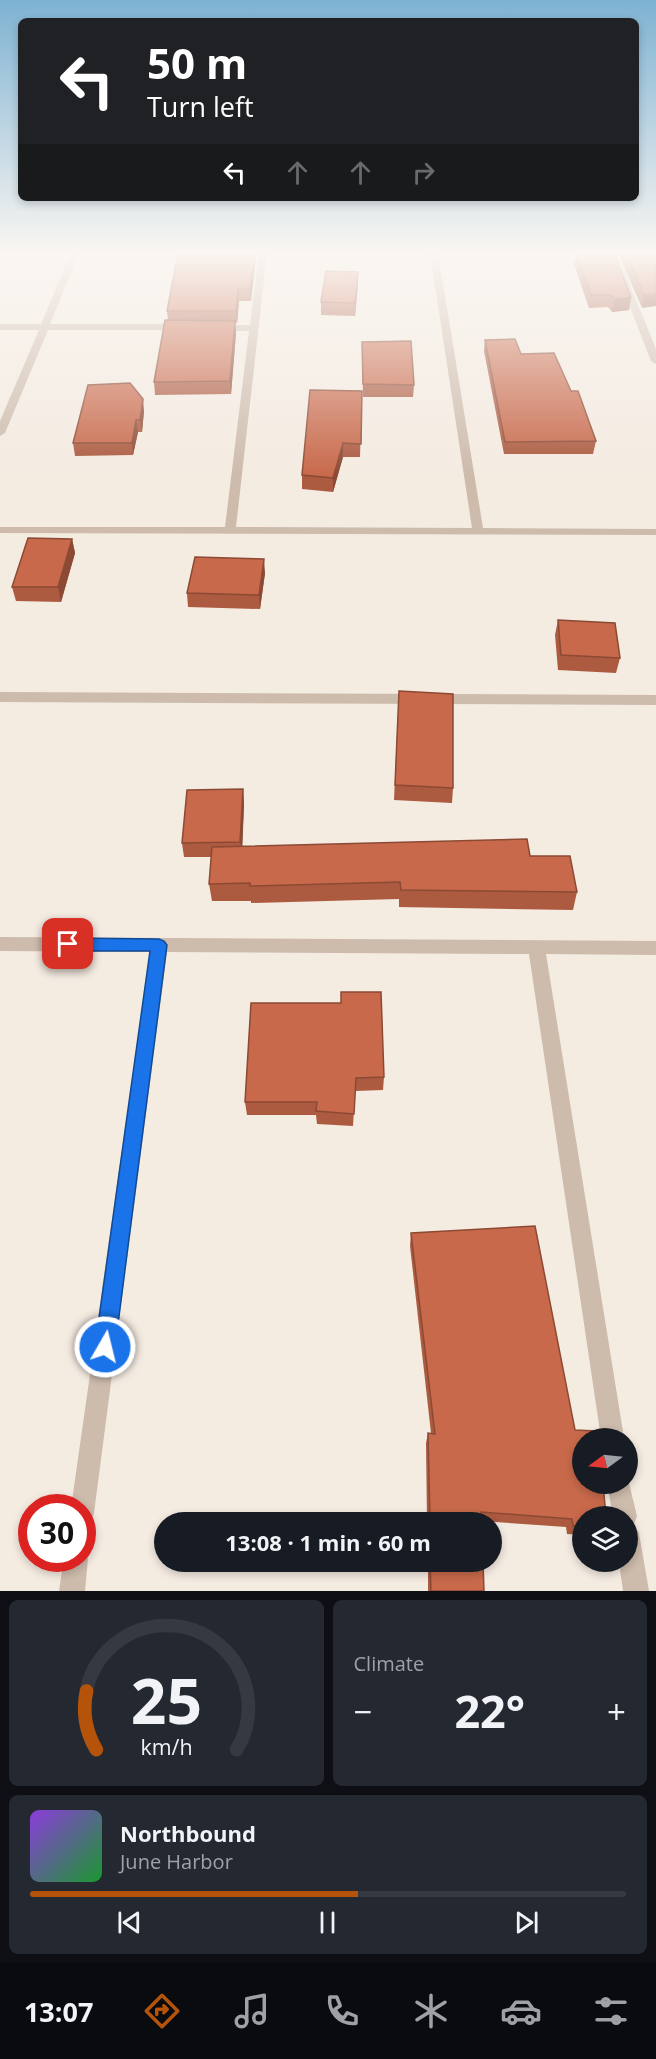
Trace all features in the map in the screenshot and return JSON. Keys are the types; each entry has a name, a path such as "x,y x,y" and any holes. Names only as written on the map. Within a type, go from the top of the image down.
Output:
{"street":[{"path":"0,433 4,412 44,327"},
{"path":"446,327 478,532"},
{"path":"643,327 656,361"},
{"path":"208,328 254,328 230,531"},
{"path":"0,530 656,532"},
{"path":"0,697 656,700"},
{"path":"0,944 656,948"},
{"path":"85,1494 159,945"},
{"path":"537,948 611,1428"},
{"path":"72,1591 74,1572"},
{"path":"633,1572 636,1591"}],"building":[{"path":"164,327 234,327 230,381 154,382"},
{"path":"515,339 521,354 554,353 571,391 578,391 596,441 505,442 485,340"},
{"path":"411,341 414,385 363,384 362,342"},
{"path":"130,383 143,399 140,420 136,420 132,443 73,443 88,385"},
{"path":"310,390 362,391 361,444 343,443 333,478 302,475"},
{"path":"28,538 72,539 58,587 12,587"},
{"path":"195,557 264,559 259,595 187,593"},
{"path":"558,620 615,623 620,658 561,655"},
{"path":"399,691 453,694 453,788 395,785"},
{"path":"243,789 240,842 182,843 187,790"},
{"path":"527,839 530,856 570,856 577,892 401,890 400,882 250,886 250,883 209,884 212,847"},
{"path":"341,992 381,992 384,1077 356,1078 354,1114 316,1111 317,1102 245,1102 251,1003 341,1003"},
{"path":"535,1226 575,1428 572,1428 572,1494 604,1494 605,1506 572,1506 572,1519 502,1512 430,1512 428,1433 435,1434 411,1233"},
{"path":"430,1572 483,1572 484,1591 431,1591"}],"route":[{"path":"68,944 159,945 105,1347"}]}
